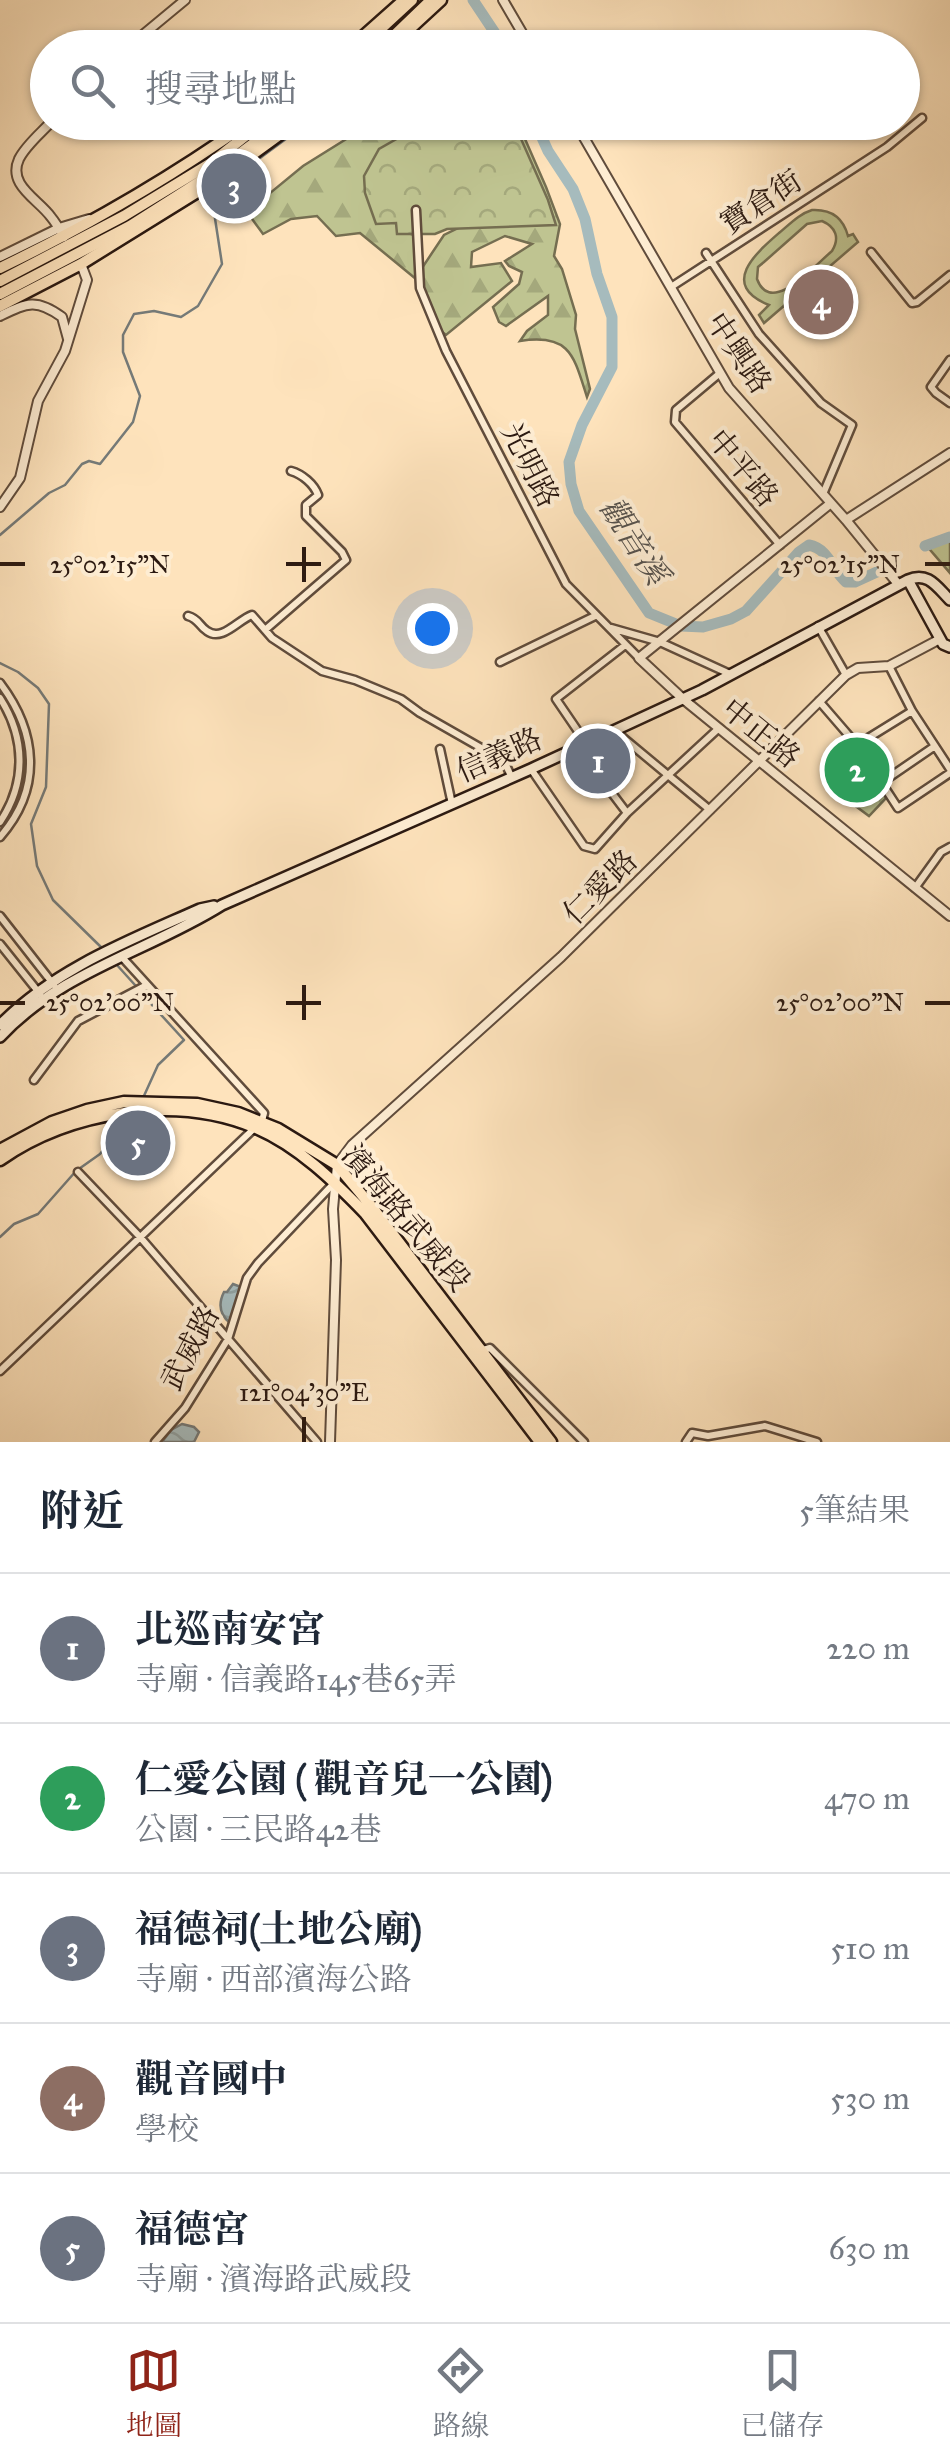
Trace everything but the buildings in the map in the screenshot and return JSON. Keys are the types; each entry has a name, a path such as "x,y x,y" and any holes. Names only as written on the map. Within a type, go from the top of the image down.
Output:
{"main road":[{"path":"370,30 404,0"},
{"path":"380,30 412,0"},
{"path":"399,30 431,0"},
{"path":"408,30 441,0"},
{"path":"0,268 193,162 224,140"},
{"path":"0,280 124,216 240,140"},
{"path":"0,294 130,226 265,140"},
{"path":"0,306 81,264 223,176 269,140"},
{"path":"950,600 924,576 903,582 944,646 950,647"},
{"name":"信義路","path":"56,986 101,960 683,699 903,582"},
{"path":"0,1025 56,986"},
{"path":"0,1037 41,996"},
{"name":"濱海路武威段","path":"0,1150 52,1122 88,1110 124,1102 197,1104 259,1125 337,1165 551,1442"},
{"name":"濱海路武威段","path":"0,1160 72,1124 112,1114 161,1110 259,1125 336,1182 365,1212 540,1442"}],"street":[{"path":"150,30 186,0"},
{"path":"503,0 520,30"},
{"path":"0,257 62,232 23,189 16,171 22,154 35,140"},
{"name":"中興路","path":"585,140 730,388 903,582"},
{"name":"寶倉街","path":"671,287 896,140"},
{"name":"光明路","path":"416,210 420,288 433,323 566,584 683,699"},
{"path":"871,252 912,303 950,275"},
{"path":"706,253 759,334 821,404 852,425 822,494"},
{"path":"0,508 20,478 38,401 68,342 88,280 81,264"},
{"path":"0,316 26,304 42,304 62,317 68,342"},
{"path":"950,360 931,386 950,403"},
{"name":"中平路","path":"720,373 676,410 675,422 780,545 831,503"},
{"path":"846,520 950,453"},
{"path":"265,630 346,560 306,516 306,506 318,495 317,491 298,473 290,471"},
{"path":"639,658 780,545"},
{"path":"188,616 216,635 252,615 290,651 322,671 401,699 504,761 512,778"},
{"path":"500,662 595,616"},
{"path":"818,626 846,675 858,668 889,666 940,639"},
{"path":"609,628 663,640 731,674"},
{"path":"586,743 556,699 624,646"},
{"path":"819,700 858,745 898,808 950,771 889,666"},
{"name":"仁愛路","path":"337,1165 352,1145 561,957 846,675"},
{"path":"0,683 22,719 30,749 30,779 16,817 0,837"},
{"path":"0,698 12,720 20,758 16,793 0,822"},
{"name":"中正路","path":"683,699 946,913"},
{"path":"858,745 912,710"},
{"path":"531,770 584,846 595,848 718,728"},
{"path":"614,730 710,810"},
{"path":"881,783 936,746"},
{"path":"440,749 452,804"},
{"path":"599,776 628,812"},
{"path":"915,888 940,852 950,847"},
{"path":"946,913 950,899"},
{"path":"0,916 56,986"},
{"path":"0,944 41,996"},
{"path":"0,1371 259,1125 264,1113 116,954"},
{"path":"34,1080 78,1021 147,985"},
{"path":"330,1442 337,1165"},
{"path":"78,1172 140,1237 316,1442"},
{"name":"武威路","path":"155,1442 184,1408 228,1339 247,1278 336,1182"},
{"path":"481,1351 490,1348 584,1442"},
{"path":"687,1442 692,1433 708,1436 766,1426 817,1442"}],"green space":[{"path":"345,140 425,140 400,224 400,231 415,235 416,279 360,233 336,236 317,216 291,219 263,234 247,212 303,166"},
{"path":"395,140 522,140 556,225 397,234 396,223 376,224 365,193 364,176 379,149"},
{"path":"480,140 525,140 560,224 554,256 576,315 575,329 590,389 587,397 568,351 550,341 520,341 548,315 548,296 506,326 499,322 493,307 519,284 522,272 505,261 532,244 505,236 472,252 471,267 501,263 512,281 446,335 441,331 423,288 422,268 444,235 489,213"},
{"path":"812,210 835,215 848,236 853,234 858,242 764,323 759,315 769,305 746,288 747,269 770,241","holes":["827,223 836,237 832,251 793,285 772,293 764,289 757,279 758,267 807,224"]},
{"path":"950,537 950,573 926,545"},
{"path":"859,753 886,798 869,816 830,787"}],"water":[{"path":"233,1284 241,1287 230,1323 220,1305 224,1292"},
{"path":"182,1424 199,1432 194,1442 162,1442 171,1430"}],"waterway":[{"name":"觀音溪","path":"473,0 493,30"},
{"path":"0,535 49,493 65,485 82,464 100,464 133,422 140,396 123,352 123,335 134,314 154,311 181,317 198,306 222,264 214,212 218,189 285,140"},
{"name":"觀音溪","path":"543,140 573,189 585,219 597,274 612,317 612,367 582,425 569,462 571,484 579,511 649,613 681,626 703,627 731,619 746,611 809,545 826,555 846,582 879,571"},
{"name":"觀音溪","path":"925,546 950,537"},
{"path":"0,663 38,688 49,704 46,787 31,824 37,866 53,900 104,950"},
{"path":"116,964 135,985"},
{"path":"142,994 184,1040 158,1065 143,1098"},
{"path":"0,1237 14,1224 38,1214 76,1171 100,1154 128,1118"}],"place":[{"name":"福德祠(土地公廟)","path":"234,186"},
{"name":"觀音國中","path":"821,302"},
{"name":"北巡南安宮","path":"598,761"},
{"name":"仁愛公園 ( 觀音兒一公園)","path":"857,770"},
{"name":"福德宮","path":"138,1143"}]}
